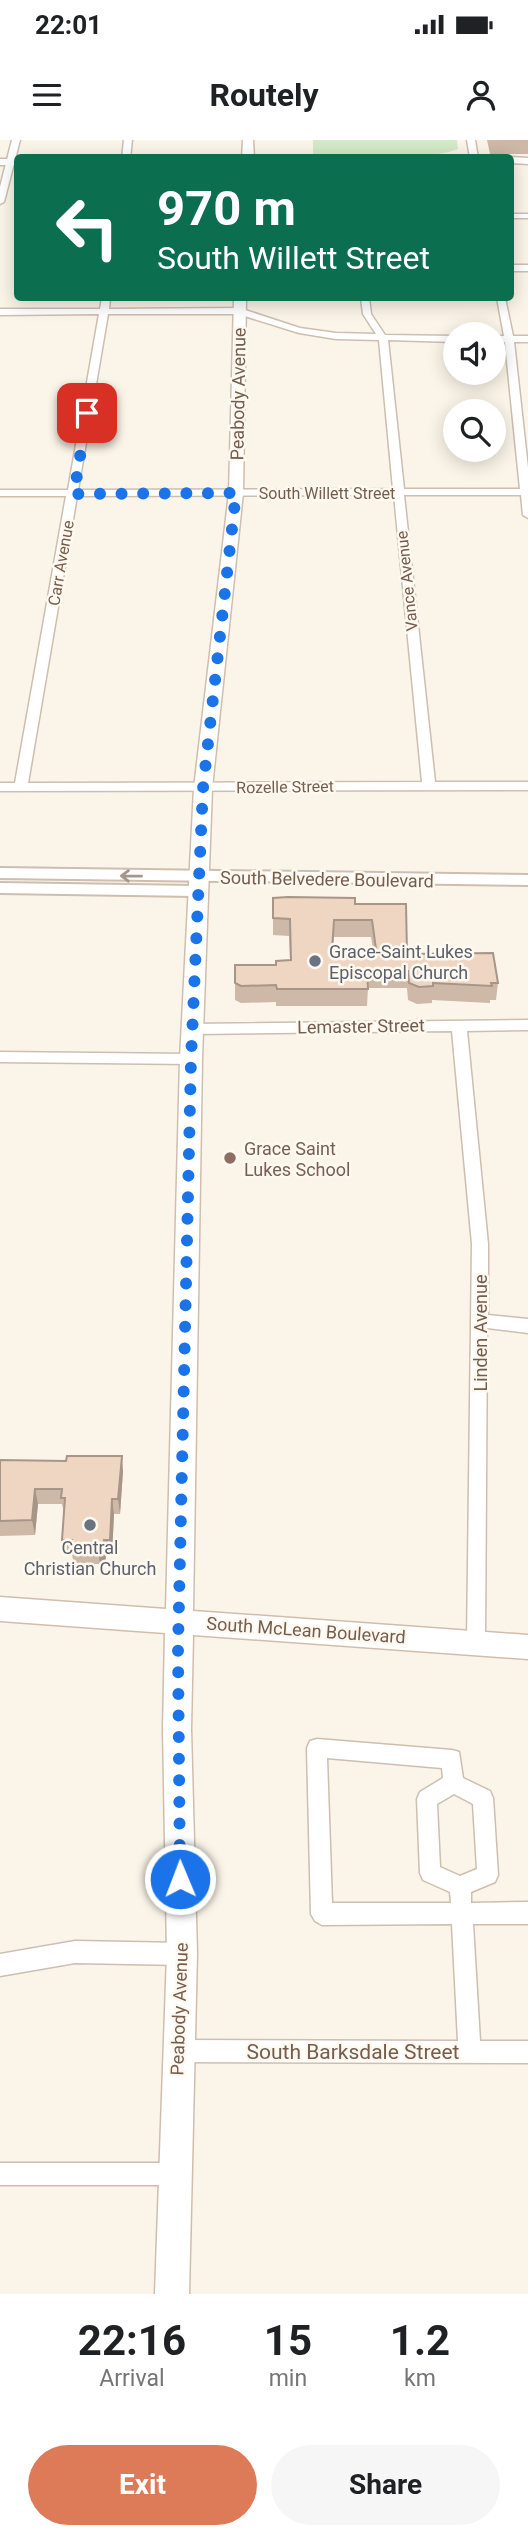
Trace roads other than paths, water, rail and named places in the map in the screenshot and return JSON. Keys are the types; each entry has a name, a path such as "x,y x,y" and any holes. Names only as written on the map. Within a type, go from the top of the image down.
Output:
{"main road":[{"name":"Peabody Avenue","path":"172,2294 177,2052 182,1954 177,1729 178,1622 191,1059 203,788 236,493 239,304"},
{"name":"South McLean Boulevard","path":"0,1609 528,1647"}],"street":[{"path":"0,202 16,140"},
{"name":"Carr Avenue","path":"21,787 106,301"},
{"name":"Vance Avenue","path":"365,301 367,314 383,338 429,786"},
{"path":"502,301 509,339 528,515"},
{"path":"0,312 104,312 239,304 299,330 336,336 443,339"},
{"path":"509,339 528,339"},
{"name":"South Willett Street","path":"0,493 526,492"},
{"name":"Rozelle Street","path":"0,787 528,786"},
{"name":"South Belvedere Boulevard","path":"0,873 199,885 528,892"},
{"name":"South Belvedere Boulevard","path":"0,888 528,880"},
{"name":"Linden Avenue","path":"459,1025 480,1244 476,1643"},
{"name":"Lemaster Street","path":"194,1029 528,1025"},
{"path":"0,1057 191,1059"},
{"path":"481,1321 528,1326"},
{"path":"453,1783 452,1759 317,1748 322,1914 528,1913"},
{"path":"453,1783 483,1798 488,1875 460,1886 430,1873 427,1799 453,1783"},
{"path":"460,1886 470,2052"},
{"path":"0,1965 75,1952 182,1954"},
{"name":"South Barksdale Street","path":"177,2052 528,2052"},
{"path":"0,2175 176,2174"}],"place":[{"name":"Grace-Saint Lukes Episcopal Church","path":"315,961"},
{"name":"Grace Saint Lukes School","path":"230,1158"},
{"name":"Central Christian Church","path":"90,1525"}]}
